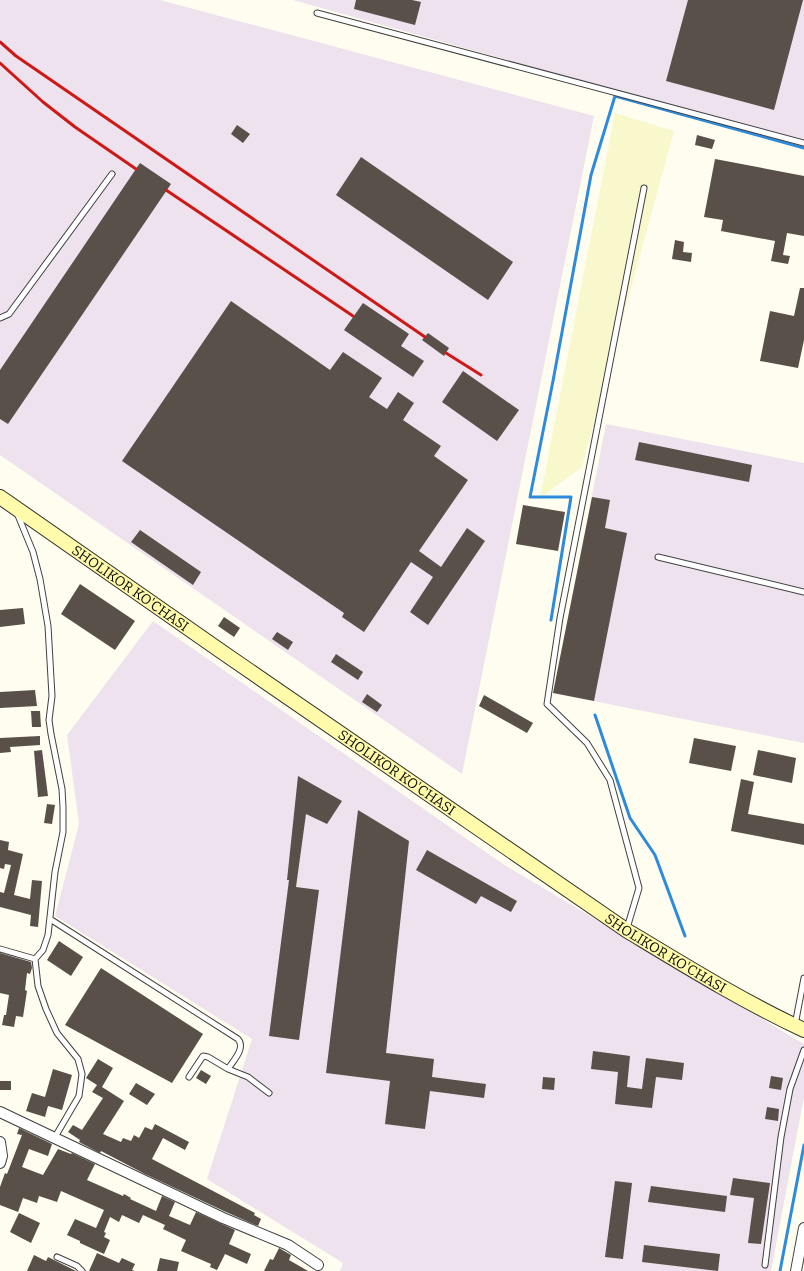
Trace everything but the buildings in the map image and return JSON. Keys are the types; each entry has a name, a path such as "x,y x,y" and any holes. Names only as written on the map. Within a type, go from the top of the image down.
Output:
{"street":[{"name":"SHOLIKOR KO'CHASI","path":"0,497 232,659 626,930 695,972 799,1028"},
{"path":"0,1112 223,1218 288,1245 318,1264"},
{"path":"0,1142 2,1156 0,1163"},
{"path":"796,1271 804,1228"}],"lane":[{"path":"317,13 804,143"},
{"path":"0,318 9,314 112,174"},
{"path":"626,930 639,888 610,780 587,743 547,704 560,618 644,188"},
{"path":"14,506 33,552 40,579 48,626 52,696 49,720 62,789 63,807 63,832 55,872 48,935 43,950 35,959 38,986 46,1009 57,1033 78,1059 82,1074 79,1096 55,1137"},
{"path":"658,557 804,592"},
{"path":"50,919 238,1039 241,1042 241,1047 228,1070"},
{"path":"0,949 35,959"},
{"path":"799,1028 804,978"},
{"path":"764,1266 781,1137 790,1089 804,1050"},
{"path":"188,1077 203,1056 208,1057 228,1070 248,1077 269,1093"},
{"path":"57,1257 77,1266 82,1271"}],"shaded area":[{"path":"0,0 160,0 594,116 462,774 0,455"},
{"path":"293,0 804,0 804,143"},
{"path":"606,424 804,463 804,743 553,693"},
{"path":"153,621 503,864 804,1044 804,1097 771,1271 340,1271 343,1263 207,1179 252,1039 55,916 79,824 67,735"}],"green space":[{"path":"615,113 674,131 582,467 540,498"}],"waterway":[{"path":"551,620 571,497 530,497 591,175 615,96 804,148"},
{"path":"595,715 630,818 655,855 685,936"},
{"path":"780,1271 804,1145"}],"railway":[{"path":"0,42 16,56 425,337"},
{"path":"0,63 43,102 75,127 136,169"},
{"path":"166,190 353,316"},
{"path":"446,353 481,375"}]}
